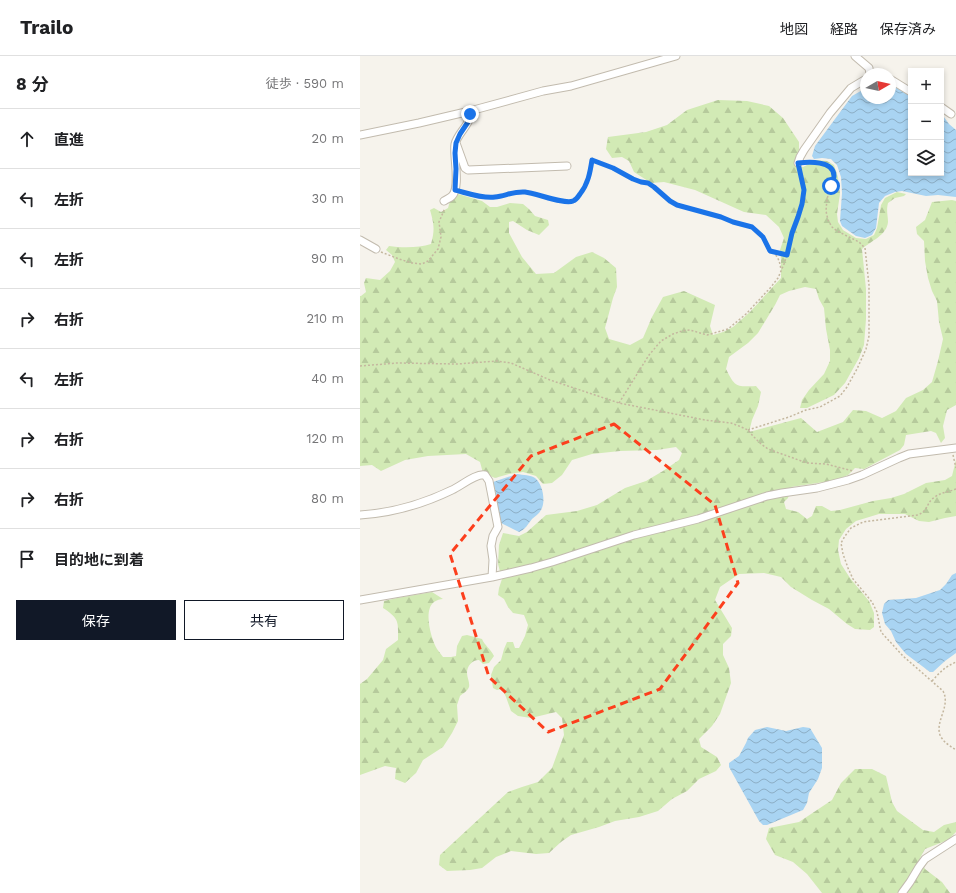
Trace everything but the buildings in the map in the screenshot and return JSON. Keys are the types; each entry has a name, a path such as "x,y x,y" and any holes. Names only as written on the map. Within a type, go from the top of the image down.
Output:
{"street":[{"path":"360,135 419,123 543,91 571,86 676,56"},
{"path":"855,56 868,68"},
{"path":"798,163 804,150 830,113 851,88 860,82"},
{"path":"896,83 908,90"},
{"path":"944,110 951,114"},
{"path":"444,201 453,195 455,190 456,143 468,122 470,111"},
{"path":"456,143 465,168 468,170 567,166"},
{"path":"360,240 376,249"},
{"path":"360,600 492,577 531,568 634,535 698,519 766,496 835,484 862,475 909,454 954,448"},
{"path":"360,515 404,508 426,502 458,487 478,475 485,475 489,481 498,527 493,536 491,546 493,560 492,577"},
{"path":"902,893 925,859 956,839"}],"path":[{"path":"455,190 487,198 525,192 563,202 570,202 574,201 584,189 593,157"},
{"path":"592,160 613,168 633,179 648,183 677,205 752,227 763,237 770,251 787,255"},
{"path":"619,403 649,354 661,341 682,331 690,330 707,335 728,329 746,314 772,287 781,272 802,204 804,190 798,163 810,162 823,164 829,166 834,176 827,199 826,211 828,220 832,227 837,231 859,242 864,248 869,285 869,336 866,349 857,370 840,396 820,407 806,410 748,430"},
{"path":"376,249 412,263 422,264 428,261 438,249 441,237 439,222 445,206 444,201"},
{"path":"774,252 780,261 781,272"},
{"path":"360,366 397,363 457,364 496,361 511,363 550,380 619,403 705,420 731,423 748,430 752,436 768,449 807,463 826,464 862,475"},
{"path":"954,448 956,468"},
{"path":"956,489 935,496 930,501 924,512 918,515 863,522 851,528 842,543 843,554 853,580 872,602 877,612 881,632 903,656 943,691 945,703 940,725 940,734 944,741 956,750"},
{"path":"932,681 947,666 956,662"}],"highlighted area":[{"path":"614,424 715,505 738,583 660,689 548,732 489,677 450,554 531,456"}],"green space":[{"path":"718,100 747,101 769,106 783,118 799,142 799,150 794,165 803,167 817,160 827,161 834,165 838,177 840,194 837,214 838,222 843,230 856,238 866,239 874,235 877,228 881,205 885,198 897,192 906,194 895,198 888,203 888,222 885,231 862,249 866,289 864,345 859,358 845,383 834,395 807,408 800,408 802,400 824,374 830,361 830,350 824,308 816,289 805,287 780,295 758,333 748,343 729,357 726,369 734,383 740,386 756,386 761,392 749,432 801,418 817,432 843,422 853,410 866,411 882,418 896,411 906,398 923,390 932,382 943,339 939,322 937,301 928,278 924,241 917,234 916,227 925,220 932,202 956,201 956,405 947,410 943,426 945,438 941,443 936,433 931,431 906,435 904,445 900,450 864,469 855,468 848,475 837,480 791,487 788,498 784,502 786,509 798,512 807,519 812,516 816,506 822,506 831,511 840,510 873,501 891,498 904,494 926,483 945,480 952,476 956,460 956,516 929,522 919,521 905,514 879,514 856,521 846,529 839,540 838,550 841,564 850,578 869,601 874,613 874,627 870,630 855,629 829,609 791,587 781,577 764,573 739,574 720,587 715,600 732,628 731,636 723,644 723,655 729,668 731,683 720,714 712,726 699,739 701,747 717,757 721,765 716,771 699,779 687,791 672,799 658,811 639,817 615,821 571,835 549,853 536,854 511,851 496,857 482,868 447,871 439,865 440,855 508,792 538,782 552,768 564,735 562,718 556,712 531,718 518,716 511,711 502,689 497,690 493,688 491,675 494,667 501,660 507,642 513,642 515,648 519,648 525,636 528,625 524,615 513,613 504,599 498,595 502,579 498,564 499,545 503,533 519,536 527,532 546,515 577,511 597,505 625,488 646,481 663,471 679,460 682,453 676,447 657,450 620,451 592,454 572,460 562,475 552,483 543,484 536,476 523,472 495,478 483,473 480,462 466,454 428,456 405,460 381,471 372,465 360,466 360,296 366,292 364,283 366,278 380,280 390,271 395,262 392,255 386,250 389,246 410,247 431,244 434,227 430,210 434,208 441,212 448,208 450,201 458,194 482,201 490,207 497,207 510,203 523,204 535,216 548,220 549,225 539,235 527,230 513,221 509,222 509,233 522,257 536,274 554,273 576,257 592,252 604,258 616,268 617,287 605,328 609,339 630,345 643,338 663,297 684,291 715,305 710,326 713,335 733,327 750,312 781,278 780,250 784,238 779,227 766,215 744,212 695,190 664,182 651,183 634,172 629,161 622,157 612,158 606,149 608,137 646,132 667,125 687,110"},
{"path":"432,592 443,599 435,601 431,606 429,611 429,625 432,639 443,657 456,656 457,646 462,636 467,635 482,639 494,656 489,663 483,664 479,660 476,660 469,666 467,673 469,687 460,696 457,705 458,721 452,733 443,747 423,760 416,773 405,783 395,779 396,768 385,766 360,775 360,684 367,679 383,660 386,649 398,640 397,621 393,615 383,608 384,601"},
{"path":"855,769 872,769 886,776 892,802 897,811 923,830 934,832 944,825 956,822 956,832 948,840 925,849 920,858 925,869 942,882 950,893 822,893 807,874 793,862 775,855 766,839 769,828 799,822 832,800 841,783"}],"water":[{"path":"896,87 908,95 908,176 944,176 944,117 956,130 956,197 938,195 926,196 902,191 895,192 885,196 879,203 876,228 872,235 865,238 856,236 842,226 840,221 842,193 841,177 837,165 831,159 814,159 812,156 815,146 852,96 860,91 860,104 896,104"},
{"path":"517,474 535,478 540,484 543,493 543,507 525,528 519,532 501,523 493,482"},
{"path":"956,573 956,653 933,672 930,672 906,654 896,642 891,631 885,624 882,613 884,604 888,600 916,598 940,590 952,575"},
{"path":"767,727 786,731 803,727 810,728 822,748 822,768 818,779 809,793 807,803 803,810 767,825 763,825 759,821 729,767 729,763 739,756 748,738 755,730"}],"route":[{"path":"470,114 468,122 456,143 455,190 487,198 525,192 563,202 574,201 584,189 592,160 613,168 633,179 648,183 677,205 752,227 763,237 770,251 787,255 792,233 802,204 804,190 798,163 810,162 829,166 834,176 831,186"}]}
